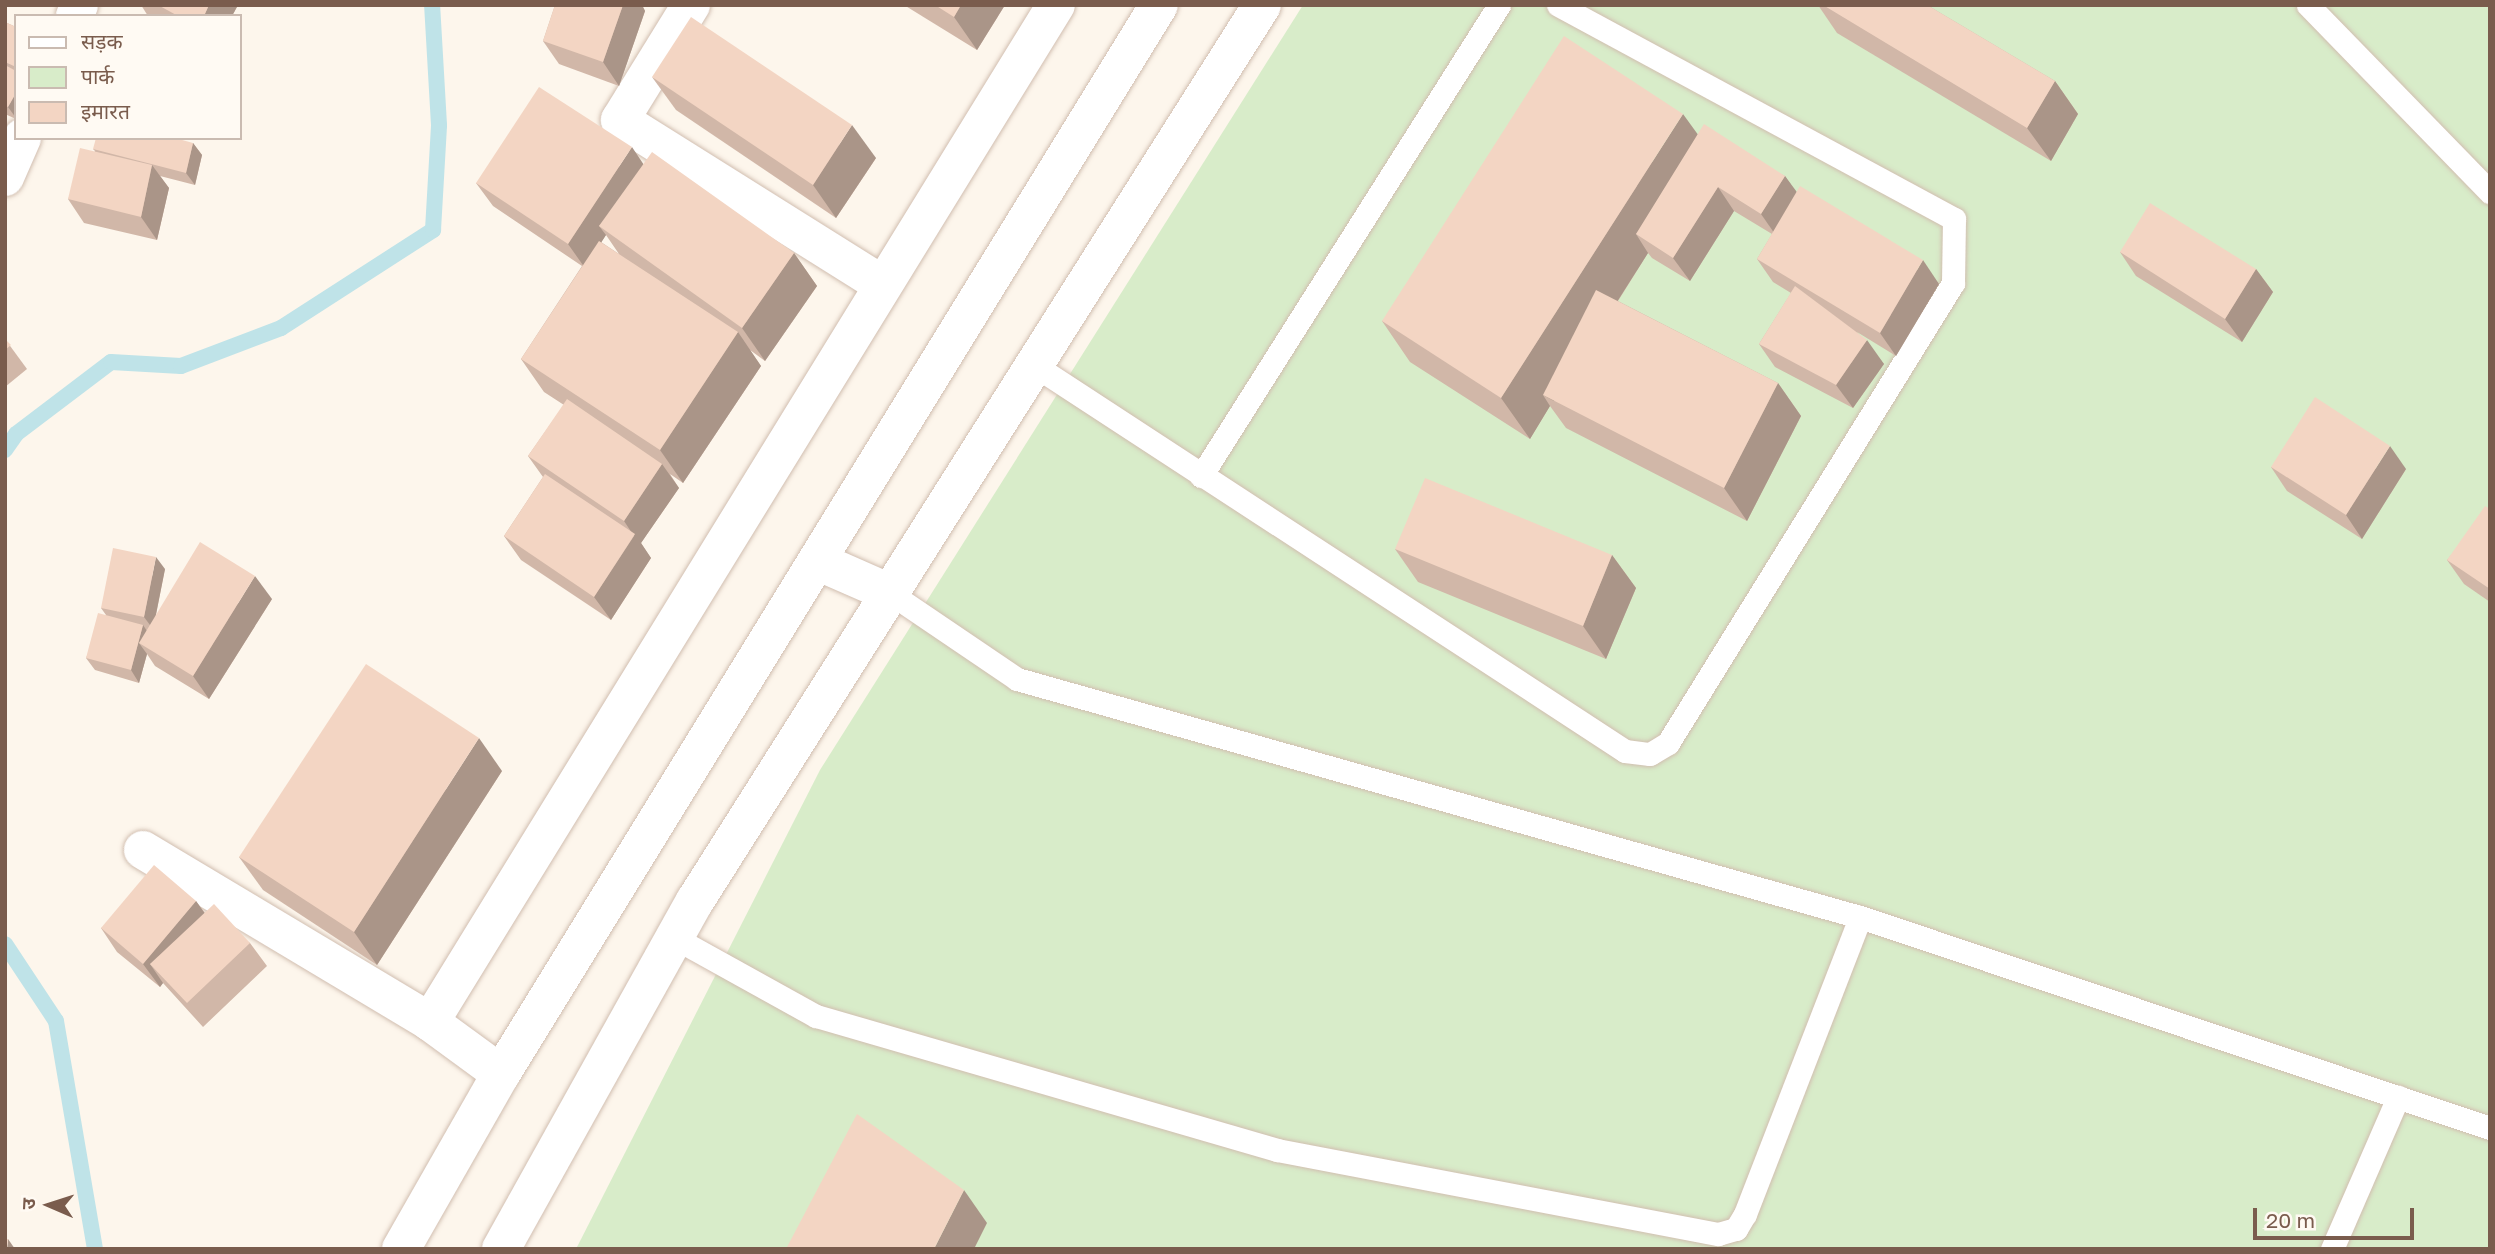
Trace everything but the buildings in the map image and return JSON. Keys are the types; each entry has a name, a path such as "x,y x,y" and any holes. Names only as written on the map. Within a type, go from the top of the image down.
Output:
{"main road":[{"path":"691,5 620,120 883,285"},
{"path":"430,1022 1056,5"},
{"path":"401,1249 501,1074 1159,5"},
{"path":"501,1249 675,938 1262,5"},
{"path":"817,561 890,593"},
{"path":"143,850 430,1022 501,1074"}],"lane":[{"path":"1201,476 1499,5"},
{"path":"1034,365 1625,751 1650,754 1668,743 1953,283 1954,219 1558,5"},
{"path":"2308,5 2490,192"},
{"path":"890,593 1017,679 1860,917 2490,1128"},
{"path":"675,938 816,1016 1277,1150 1718,1234 1736,1229 1745,1214 1860,917"},
{"path":"2332,1249 2398,1097"}],"green space":[{"path":"1303,5 2490,5 2490,1249 576,1249 820,770"}],"waterway":[{"path":"5,450 16,434 111,362 181,366 281,328 433,230 439,125 432,5"},
{"path":"5,944 56,1021 95,1249"}]}
